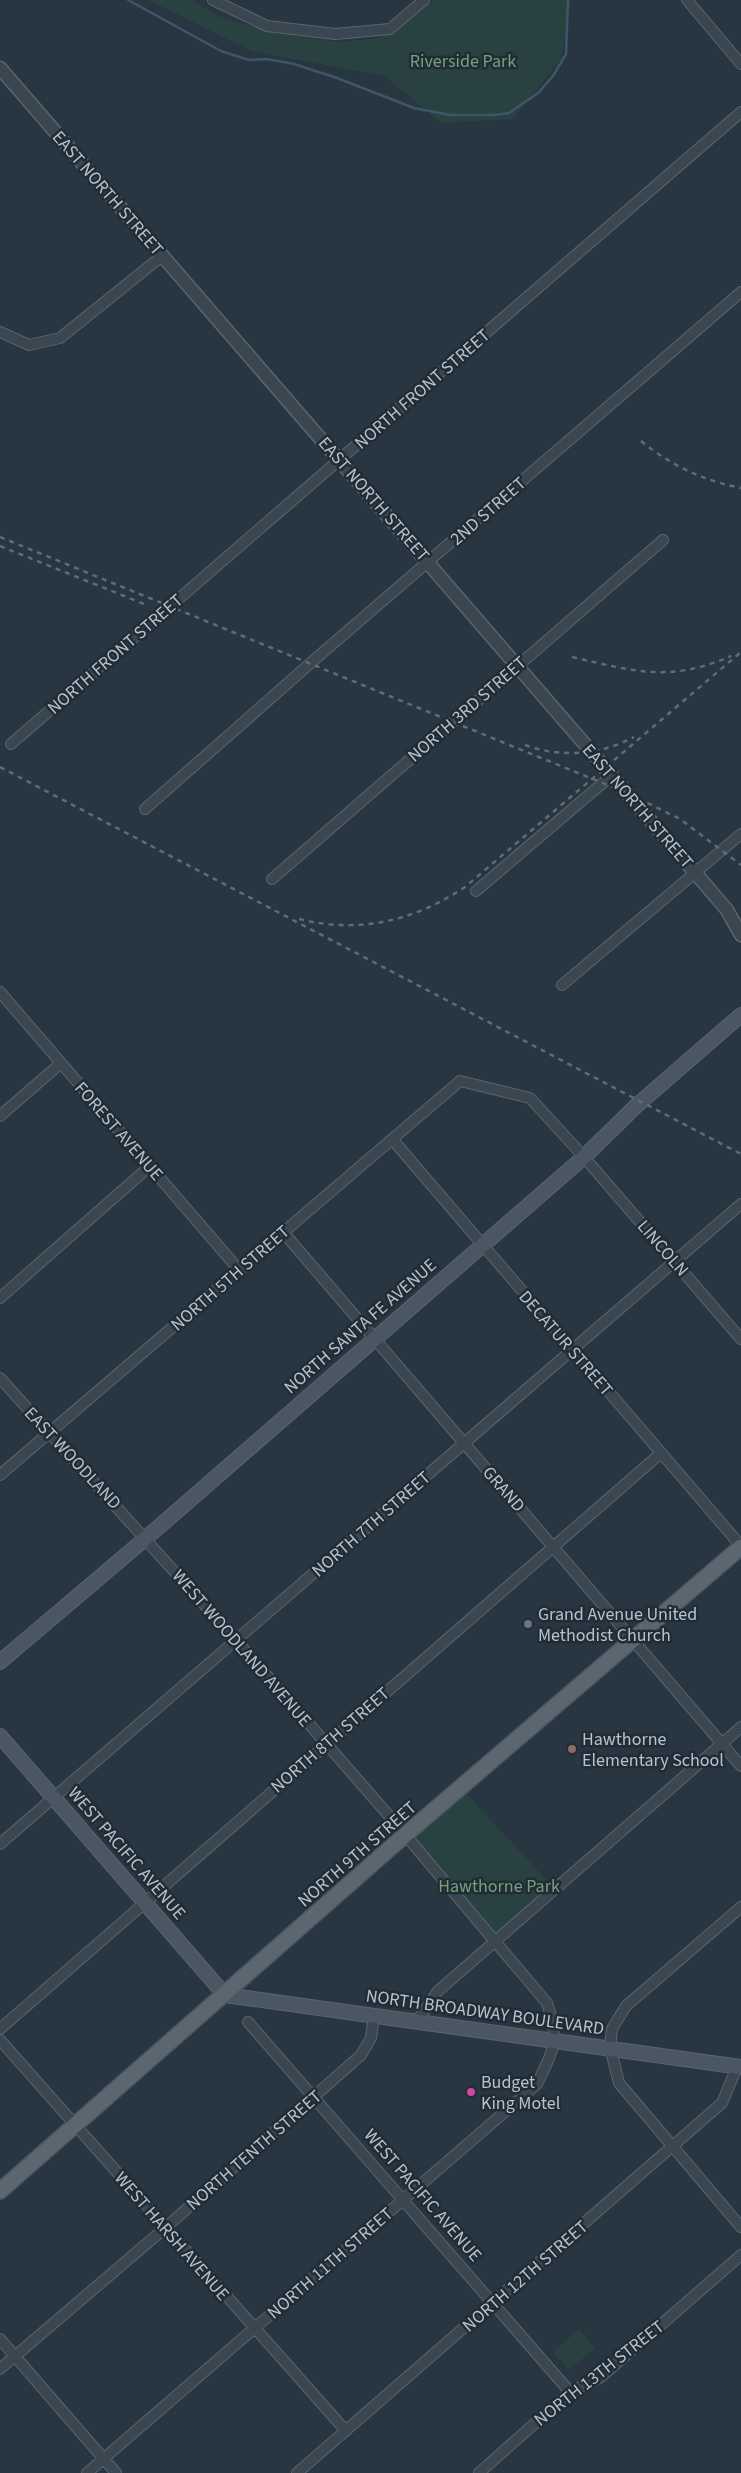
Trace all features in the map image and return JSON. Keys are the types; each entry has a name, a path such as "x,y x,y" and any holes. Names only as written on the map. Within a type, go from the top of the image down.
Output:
{"main road":[{"name":"NORTH SANTA FE AVENUE","path":"0,1662 146,1538 584,1157 636,1106 741,1015"},
{"name":"NORTH 9TH STREET","path":"0,2191 405,1835 741,1546"},
{"name":"WEST PACIFIC AVENUE","path":"0,1736 225,1995"},
{"name":"NORTH BROADWAY BOULEVARD","path":"225,1995 610,2047 739,2067"}],"street":[{"path":"213,0 267,26 335,34 390,29 424,0"},
{"path":"687,0 741,64"},
{"name":"EAST NORTH STREET","path":"0,68 341,460 727,910 741,935"},
{"name":"NORTH FRONT STREET","path":"11,744 741,112"},
{"path":"0,332 29,345 60,338 162,256"},
{"name":"2ND STREET","path":"145,809 741,292"},
{"name":"NORTH 3RD STREET","path":"272,879 663,540"},
{"path":"476,891 611,776"},
{"path":"562,985 741,834"},
{"name":"FOREST AVENUE","path":"0,992 239,1270"},
{"path":"0,1116 61,1063"},
{"name":"LINCOLN","path":"460,1081 530,1098 584,1157 741,1339"},
{"name":"NORTH 5TH STREET","path":"0,1475 460,1081"},
{"name":"DECATUR STREET","path":"392,1139 741,1546"},
{"path":"0,1298 150,1166"},
{"name":"NORTH 7TH STREET","path":"0,1844 741,1204"},
{"name":"GRAND","path":"284,1232 722,1743"},
{"name":"EAST WOODLAND","path":"0,1378 146,1538"},
{"name":"NORTH 8TH STREET","path":"0,2029 661,1453"},
{"name":"WEST WOODLAND AVENUE","path":"146,1538 405,1835 547,2003 555,2027 555,2040"},
{"path":"418,2021 438,1991 741,1727"},
{"path":"722,1743 741,1766"},
{"path":"741,1907 626,2006 612,2028 610,2047 619,2083 741,2227"},
{"name":"NORTH TENTH STREET","path":"0,2369 315,2098 361,2055 371,2038 374,2016"},
{"name":"WEST PACIFIC AVENUE","path":"248,2022 570,2392"},
{"name":"WEST HARSH AVENUE","path":"0,2040 346,2431"},
{"name":"NORTH 11TH STREET","path":"87,2473 537,2084 551,2054 555,2040"},
{"name":"NORTH 12TH STREET","path":"297,2473 722,2103 739,2067"},
{"name":"NORTH 13TH STREET","path":"480,2473 570,2392 601,2377 741,2255"},
{"path":"0,2339 116,2473"}],"green space":[{"name":"Riverside Park","path":"148,0 192,0 218,16 270,32 339,42 379,38 402,27 434,0 571,0 561,59 513,119 441,123 384,76 252,51"},
{"name":"Hawthorne Park","path":"461,1788 555,1889 494,1942 405,1835"},
{"path":"579,2329 595,2348 569,2370 553,2352"}],"waterway":[{"path":"128,0 221,51 249,60 267,59 294,64 337,78 414,108 450,115 509,113 538,93 553,76 566,54 568,0"}],"railway":[{"path":"641,441 664,458 688,471 713,481 741,488"},
{"path":"0,537 627,793 680,819 741,865"},
{"path":"0,546 144,604"},
{"path":"299,919 343,925 364,924 406,916 446,899 465,887 741,652"},
{"path":"572,657 633,670 670,672 689,670 731,656"},
{"path":"525,745 553,752 581,753 608,748 634,737"},
{"path":"0,767 741,1154"}],"place":[{"name":"Grand Avenue United Methodist Church","path":"528,1624"},
{"name":"Hawthorne Elementary School","path":"572,1749"},
{"name":"Budget King Motel","path":"471,2092"}]}
